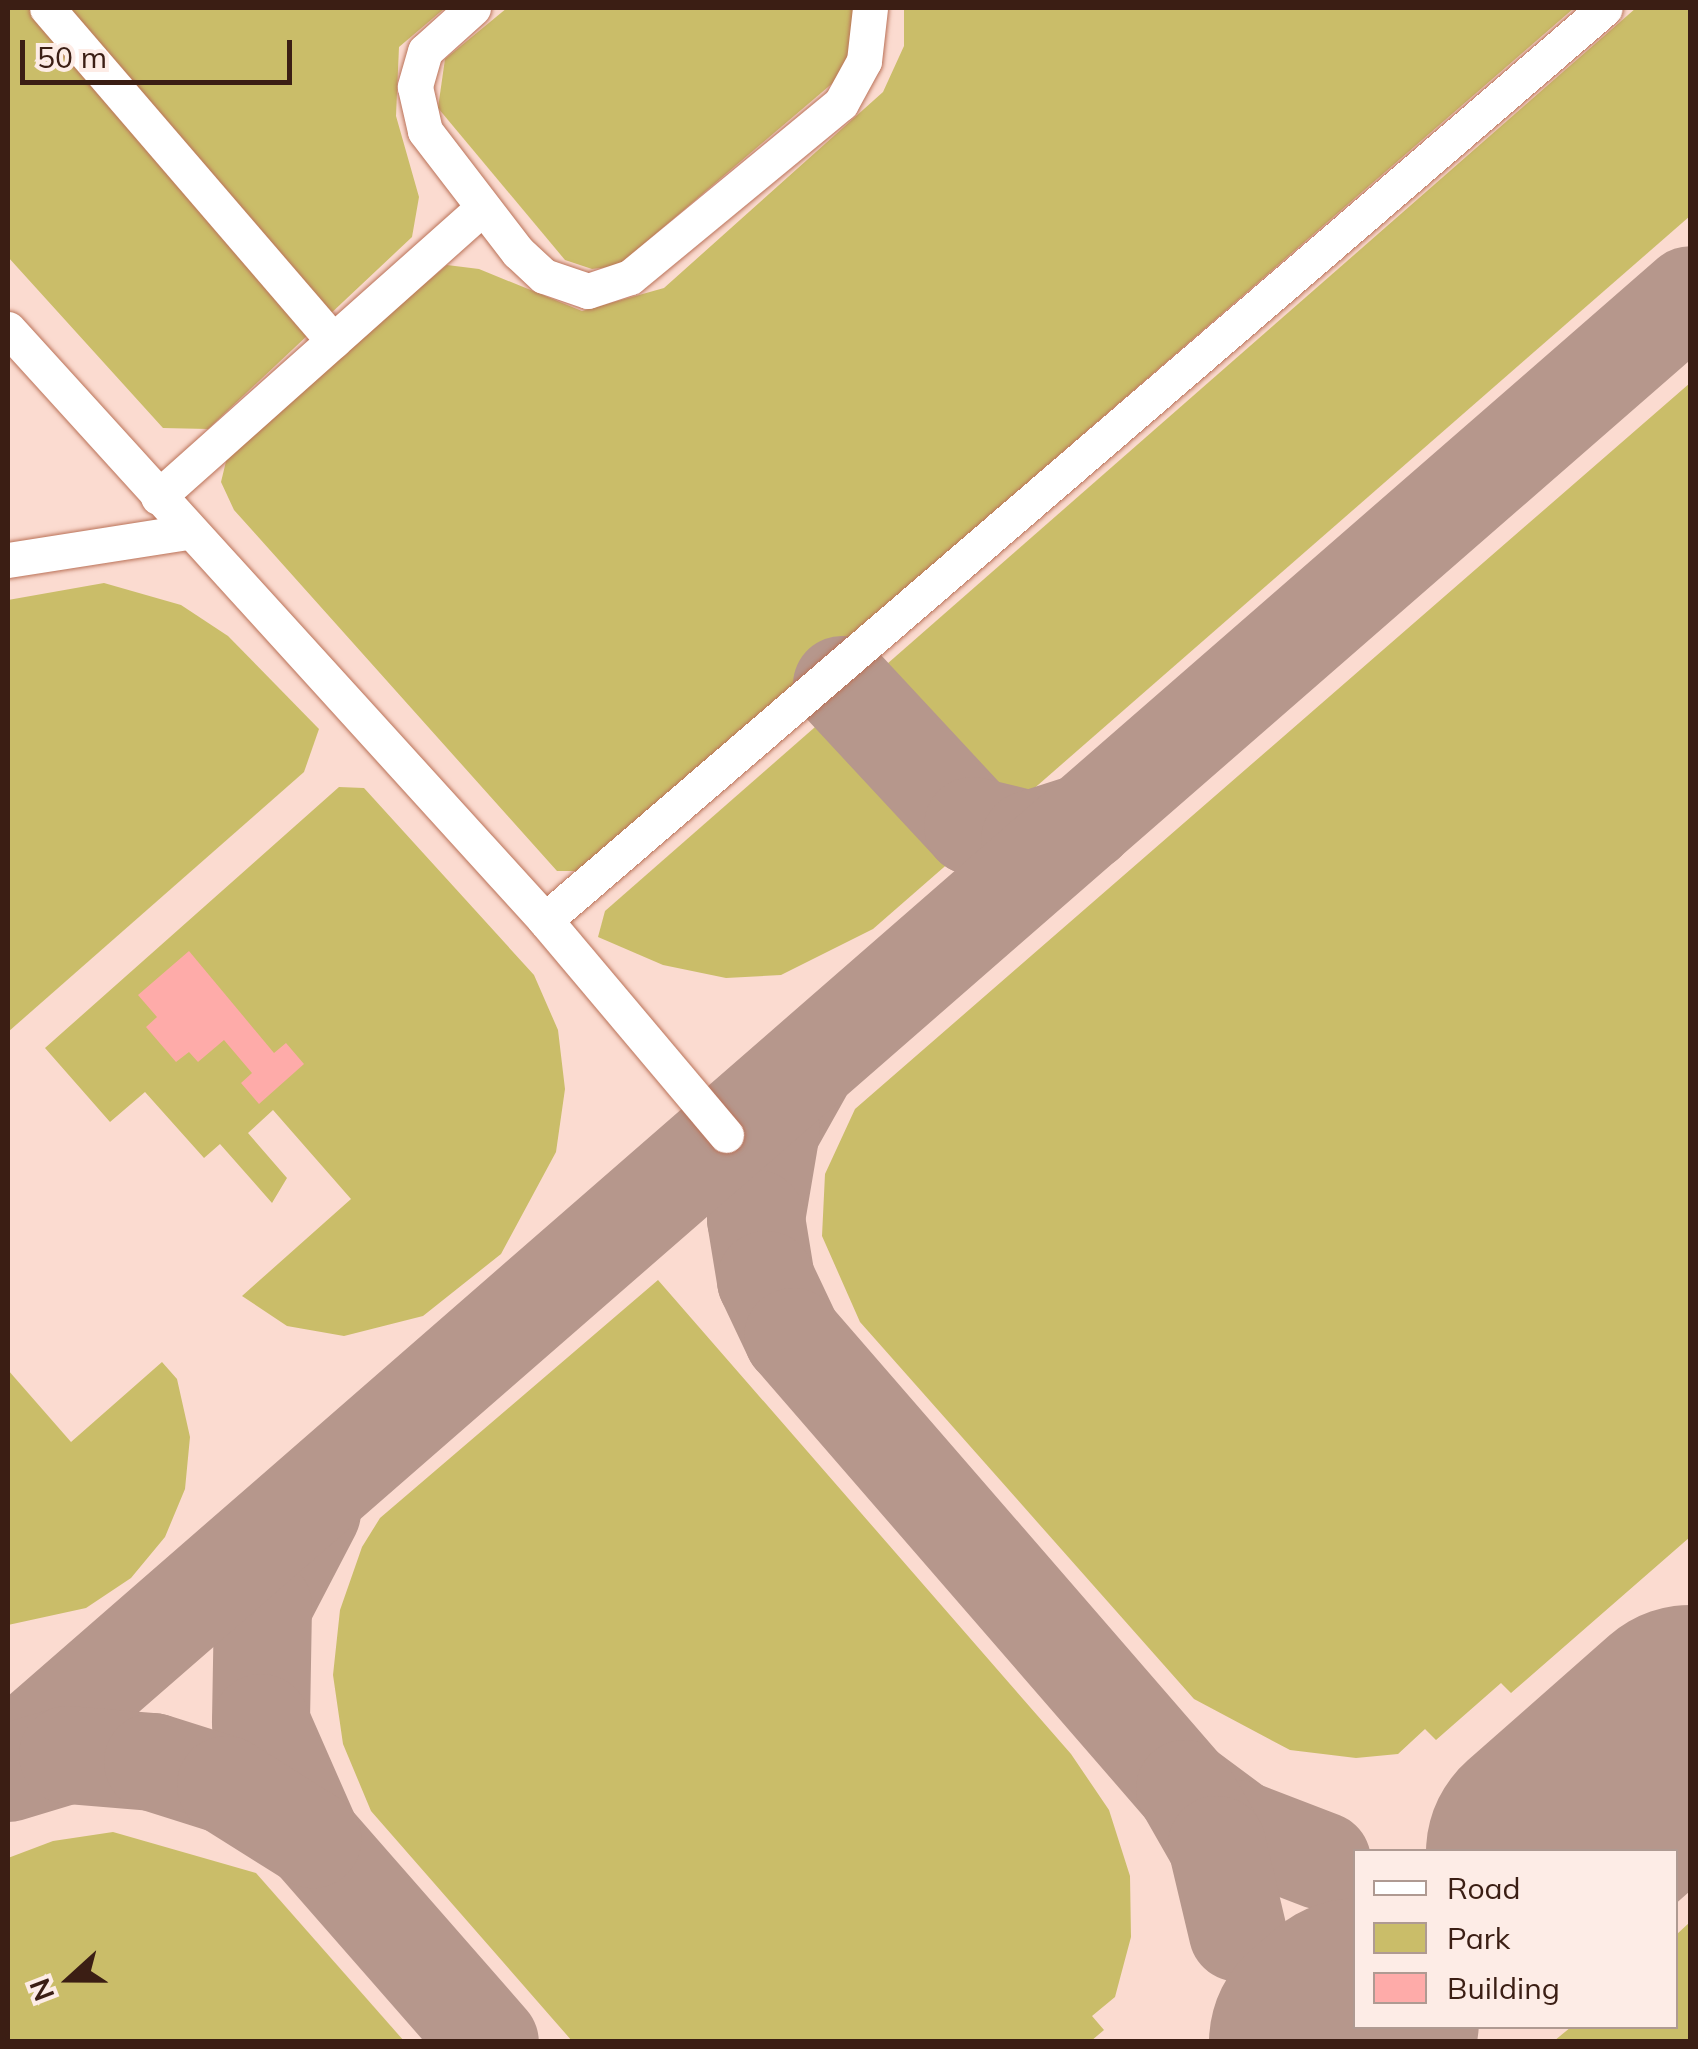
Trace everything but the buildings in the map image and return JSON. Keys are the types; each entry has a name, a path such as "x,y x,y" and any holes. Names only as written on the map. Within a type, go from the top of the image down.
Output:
{"lane":[{"path":"47,8 333,341"},
{"path":"474,8 425,51 415,87 425,131 480,210 544,276 588,291 630,277 841,103 864,61 870,8"},
{"path":"544,920 1605,8"},
{"path":"158,497 480,210"},
{"path":"8,329 186,532 544,920 726,1135"},
{"path":"8,560 186,532"}],"green space":[{"path":"8,8 445,8 399,47 396,116 419,197 412,237 208,429 163,428 8,257"},
{"path":"507,8 857,8 860,31 841,76 618,266 592,269 565,260 438,108 445,59"},
{"path":"904,8 1574,8 580,871 557,871 234,510 221,482 229,449 447,265 479,269 582,311 664,288 883,92 904,46"},
{"path":"1636,8 1690,8 1690,216 873,929 781,975 726,978 663,965 598,937 605,911"},
{"path":"1690,383 1690,1537 1511,1693 1501,1683 1436,1740 1425,1729 1398,1754 1356,1758 1290,1750 1194,1699 860,1322 822,1236 825,1174 855,1109"},
{"path":"104,583 181,605 228,636 319,729 304,772 8,1032 8,600"},
{"path":"339,787 364,788 534,975 558,1030 565,1089 556,1152 501,1254 423,1316 344,1336 287,1326 242,1296 351,1199 273,1110 248,1133 287,1178 272,1203 220,1144 204,1158 145,1092 110,1122 45,1048"},
{"path":"658,1280 1071,1754 1109,1810 1130,1876 1131,1937 1115,1997 1092,2016 1104,2030 1091,2041 572,2041 371,1811 343,1744 333,1675 340,1610 362,1547 380,1518"},
{"path":"162,1362 177,1379 190,1437 185,1489 165,1537 131,1578 86,1608 8,1625 8,1370 71,1442"},
{"path":"113,1832 256,1873 404,2041 8,2041 8,1858 53,1841"},
{"path":"1690,1922 1690,2041 1554,2041 1569,2029 1678,2029 1678,1933"}],"taxiway":[{"path":"8,1761 1690,295"},
{"path":"842,685 973,826 1030,840 1086,822"},
{"path":"803,1073 771,1130 756,1219 766,1280 793,1337 1185,1789 1239,1829 1322,1861"},
{"path":"312,1512 263,1606 261,1723 312,1839 490,2042"},
{"path":"8,1773 68,1755 153,1762 226,1785 312,1839"},
{"path":"1185,1789 1217,1845 1238,1933"}],"runway":[{"path":"1551,1849 1690,1727"},
{"path":"1331,2042 1353,2023"}]}
